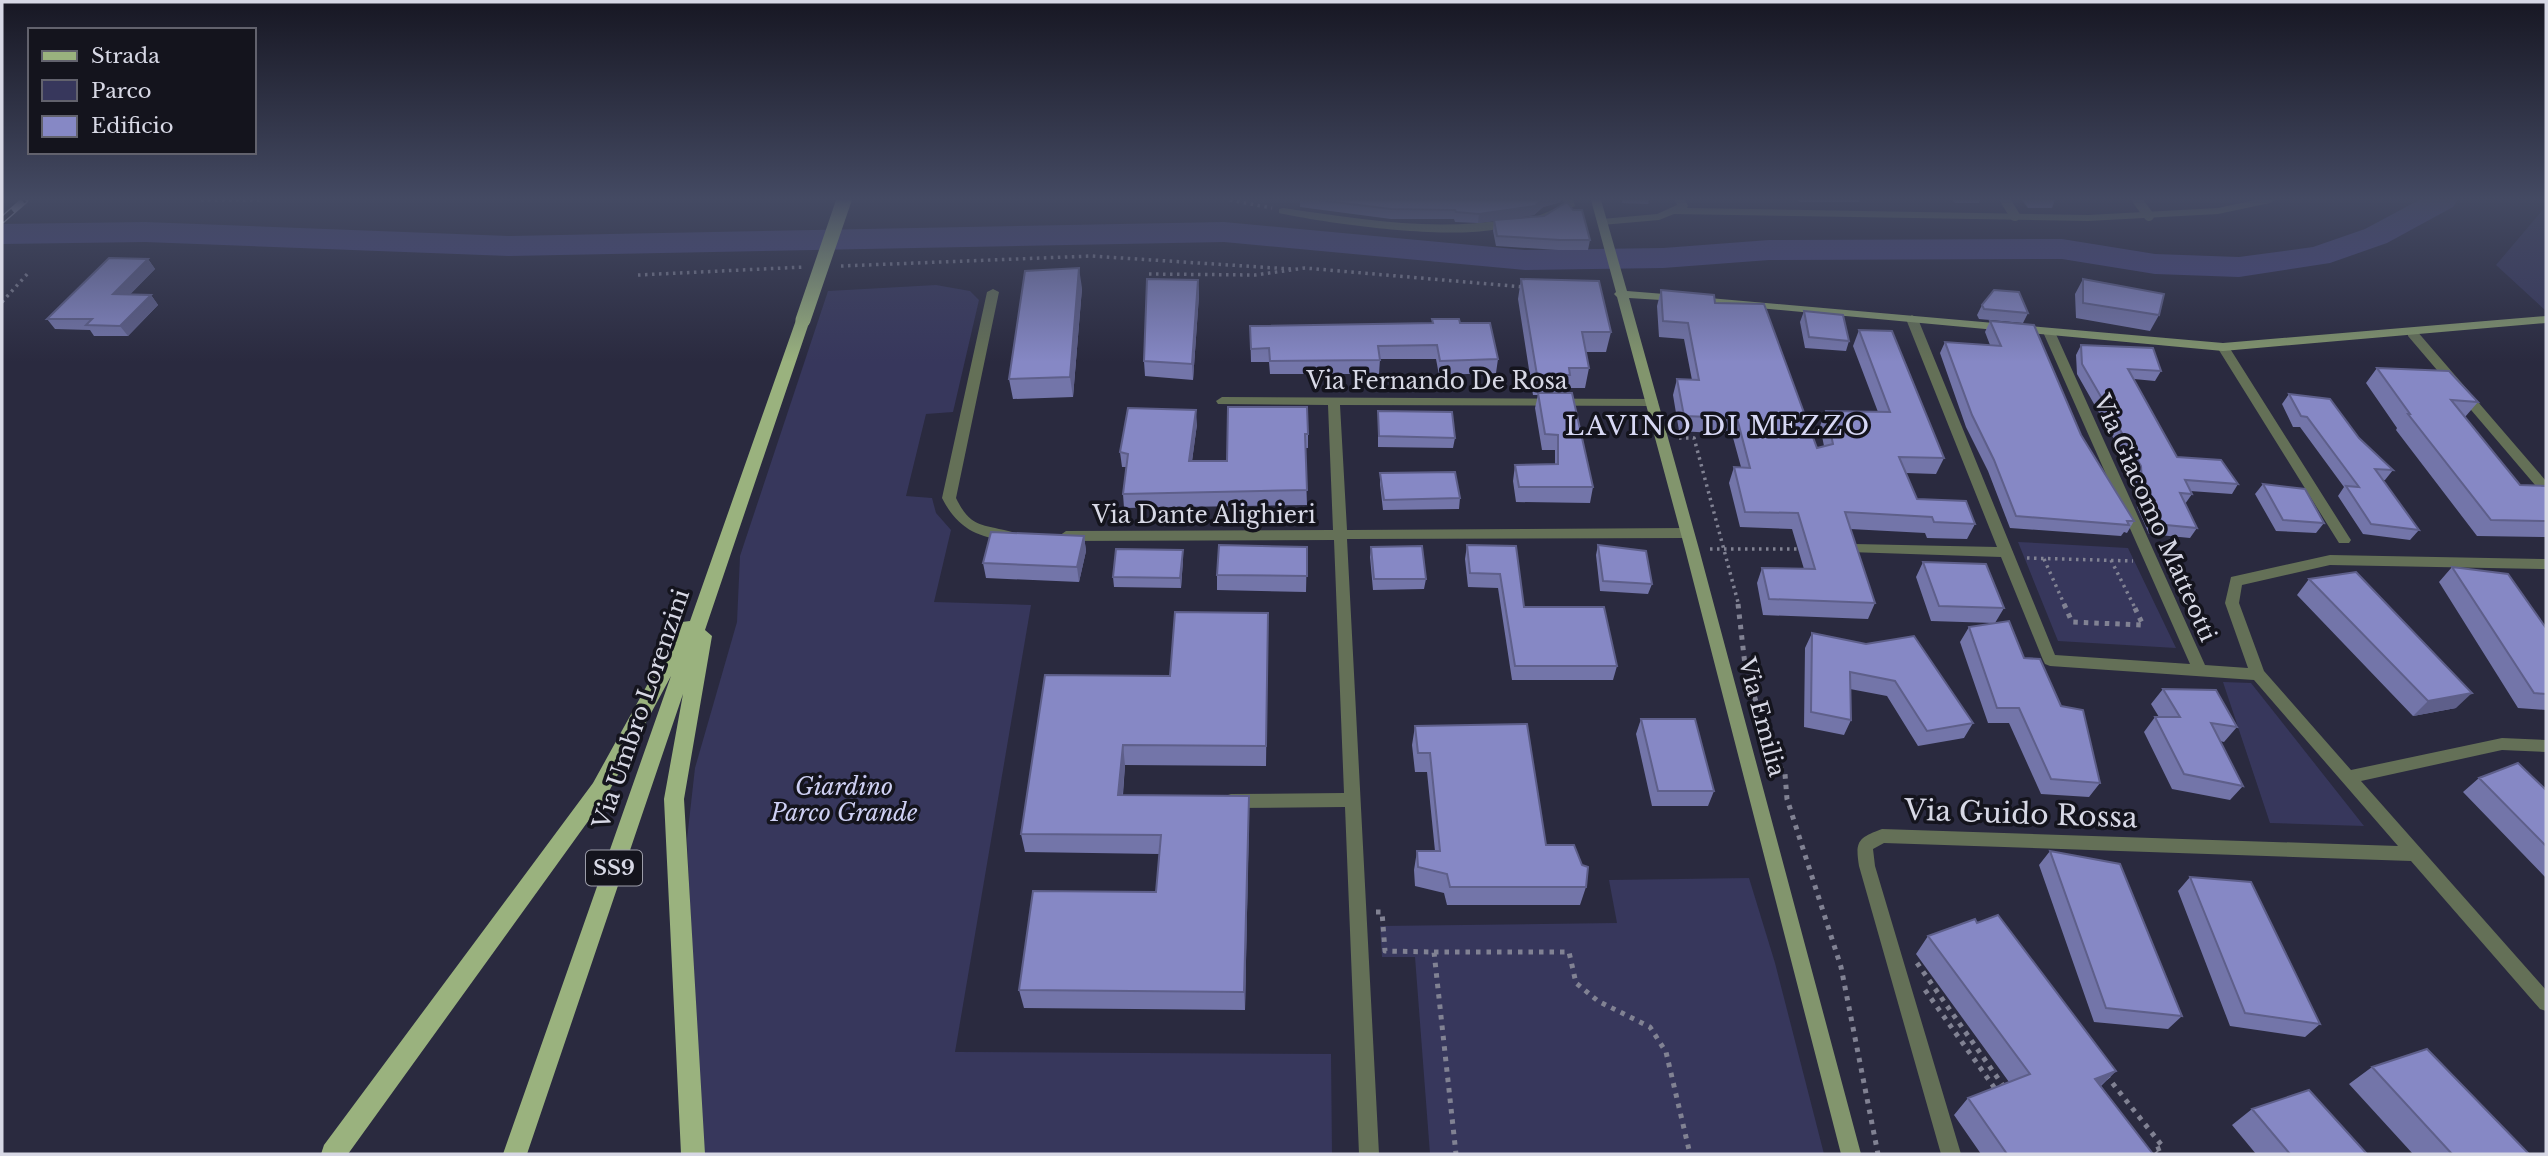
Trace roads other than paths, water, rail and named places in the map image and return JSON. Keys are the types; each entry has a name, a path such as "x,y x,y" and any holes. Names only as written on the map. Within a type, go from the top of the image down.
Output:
{"main road":[{"name":"Via Umbro Lorenzini","path":"515,1154 826,254"},
{"name":"Via Emilia","path":"1609,254 1692,550 1851,1154"},
{"path":"1618,290 2223,347 2546,320"},
{"path":"333,1154 600,789 713,581"},
{"path":"692,1154 674,799 713,581"}],"street":[{"path":"993,292 949,498 955,513 974,530 995,535 1022,536"},
{"name":"Via Giacomo Matteotti","path":"1913,319 2050,660 2200,670 2049,332"},
{"path":"2412,332 2546,489"},
{"path":"2223,347 2344,540"},
{"name":"Via Fernando De Rosa","path":"1222,401 1652,402"},
{"path":"1334,403 1368,1154"},
{"name":"Via Dante Alighieri","path":"1050,536 1340,537 1687,533"},
{"path":"1854,549 2008,555"},
{"path":"2546,564 2330,560 2236,581 2232,603 2258,674 2546,1003"},
{"path":"2200,670 2258,674"},
{"path":"2348,777 2502,744 2546,746"},
{"path":"1214,801 1352,800"},
{"name":"Via Guido Rossa","path":"1951,1154 1867,866 1864,846 1882,836 1913,836 2415,854"}],"waterway":[{"path":"1460,254 1525,260 1663,258 1717,254"},
{"path":"2093,254 2155,264 2239,267 2324,254"}],"district":[{"name":"LAVINO DI MEZZO","path":"1718,426"}],"park label":[{"name":"Giardino Parco Grande","path":"844,800"}]}
